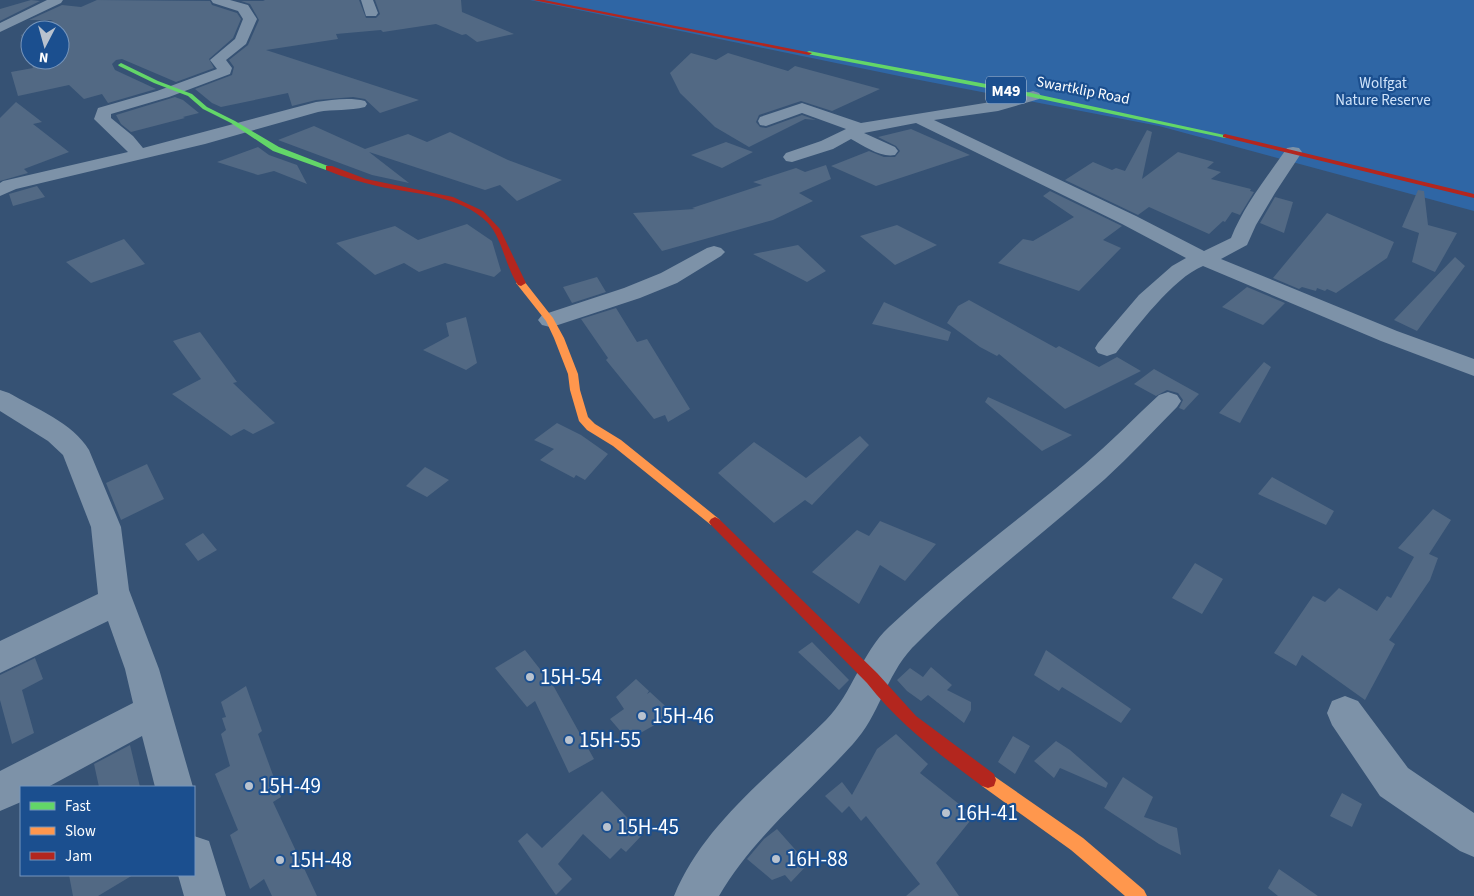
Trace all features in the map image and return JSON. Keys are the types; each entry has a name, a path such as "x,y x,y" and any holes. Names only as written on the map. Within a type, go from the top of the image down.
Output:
{"street":[{"path":"0,28 56,0"},
{"path":"138,155 134,146 102,119 104,111 225,71 225,68 217,60 241,41 250,19 242,8 217,0"},
{"name":"Swartklip Road","path":"536,0 634,21 1154,120 1474,196"},
{"path":"121,65 156,82 178,88 190,94 205,108 233,122 276,149 364,181 444,198 474,208 490,220 503,239 514,273 550,320 573,374 583,418 725,530 872,678 885,696 911,722 937,743 1077,844 1138,896"},
{"path":"792,157 827,145 855,131 888,122 998,106 1033,96"},
{"path":"0,190 10,185 242,129 316,107 334,104 360,104"},
{"path":"766,122 802,108 855,131 890,151"},
{"path":"920,118 949,134 1129,220 1204,259 1389,336 1474,368"},
{"path":"1107,348 1147,300 1189,264 1228,250 1240,240 1246,225 1265,193 1294,152"},
{"path":"550,320 632,293 669,278 714,252"},
{"path":"0,399 58,434 74,450 90,484 106,526 116,601 142,669 152,712 174,786"},
{"path":"694,896 720,855 752,819 841,732 855,714 886,654 900,638 979,567 1095,471 1168,401"},
{"path":"0,658 116,601"},
{"path":"0,792 152,712"},
{"path":"1345,713 1394,782 1474,837"},
{"path":"195,860 205,896"}],"green space":[{"name":"Wolfgat Nature Reserve","path":"530,0 1474,0 1474,211 1159,126 904,77"}],"building":[{"path":"31,0 40,1 0,21 0,9"},
{"path":"97,0 210,1 212,5 237,13 241,19 233,38 209,59 214,68 176,82 122,59 116,60 112,64 115,70 156,89 108,103 102,94 84,99 69,85 18,96 11,72 22,70 70,70 70,20 29,20 62,5 81,7"},
{"path":"263,0 359,0 366,18 376,18 380,14 375,0 461,0 462,12 514,34 477,42 466,34 462,35 436,24 383,32 381,30 336,34 338,39 266,50 419,100 380,113 365,99 353,97 316,100 292,106 288,93 221,107 212,103 195,89 232,75 234,67 229,60 248,45 259,20 250,4 241,1 265,1"},
{"path":"691,53 716,60 728,53 788,71 795,66 880,89 832,111 801,101 759,115 756,122 760,127 766,128 802,115 816,120 805,119 749,147 715,127 680,93 670,73"},
{"path":"175,97 183,100 199,113 131,132 121,124 116,115"},
{"path":"16,102 42,122 33,124 69,152 24,169 28,173 0,181 0,118"},
{"path":"314,126 365,149 408,134 427,142 450,132 508,160 562,180 517,201 500,185 485,190 369,152 409,183 372,175 278,140"},
{"path":"911,129 970,155 876,186 831,166 869,151 884,157 895,157 900,151 896,146 878,137"},
{"path":"1147,130 1152,132 1142,179 1178,152 1214,162 1207,168 1221,172 1211,179 1251,189 1250,191 1254,192 1240,215 1232,212 1225,222 1223,221 1209,234 1149,207 1138,215 1065,180 1093,162 1112,170 1116,168 1125,171"},
{"path":"726,142 753,152 722,168 691,155"},
{"path":"258,147 269,155 297,165 307,184 274,171 258,175 217,162"},
{"path":"826,165 831,179 799,193 813,201 773,220 662,251 633,213 695,209 692,208 762,185 753,182 796,168 805,172"},
{"path":"37,186 45,197 13,206 9,194"},
{"path":"1418,190 1424,191 1428,225 1457,233 1435,272 1412,262 1419,233 1402,227"},
{"path":"1050,191 1122,226 1103,240 1121,248 1079,291 998,263 1023,239 1033,241 1074,217 1043,196"},
{"path":"1275,197 1293,202 1284,233 1260,223"},
{"path":"1327,213 1394,242 1387,258 1336,293 1327,289 1325,291 1317,288 1316,291 1302,287 1299,289 1273,278"},
{"path":"467,224 492,241 501,271 494,277 445,263 419,272 404,263 375,275 336,243 395,226 418,240"},
{"path":"897,225 937,245 895,265 860,236"},
{"path":"124,239 145,264 91,283 66,262"},
{"path":"798,245 826,271 807,282 753,254"},
{"path":"1455,257 1465,266 1417,331 1394,320"},
{"path":"597,277 606,292 572,303 563,287"},
{"path":"1247,287 1285,303 1263,325 1222,307"},
{"path":"969,300 1056,348 1059,346 1099,367 1117,357 1141,371 1065,409 999,354 997,356 980,347 947,323 958,306"},
{"path":"884,302 951,332 948,341 872,324"},
{"path":"616,308 637,342 647,339 690,409 668,422 665,415 654,419 606,360 608,358 581,319"},
{"path":"466,317 477,363 466,370 423,350 449,336 446,323"},
{"path":"200,332 237,382 233,383 275,423 253,434 244,429 231,436 172,394 201,379 173,341"},
{"path":"1264,362 1271,367 1240,423 1219,413"},
{"path":"1154,369 1199,394 1184,410 1179,408 1183,400 1178,393 1167,390 1156,396 1134,384"},
{"path":"988,397 1072,435 1042,451 985,402"},
{"path":"557,423 581,435 608,454 585,480 576,475 574,478 540,460 554,449 534,440"},
{"path":"860,436 869,445 812,505 805,500 774,523 718,473 754,442 806,478"},
{"path":"147,464 164,499 121,520 106,483"},
{"path":"425,467 449,480 427,497 406,486"},
{"path":"1272,477 1334,511 1326,525 1258,494"},
{"path":"1433,509 1451,520 1429,554 1438,558 1430,580 1389,640 1395,644 1365,700 1302,655 1296,666 1274,653 1313,596 1325,602 1339,588 1377,611 1387,596 1391,598 1414,557 1398,548"},
{"path":"880,521 936,544 905,581 880,565 859,604 812,572 857,530 869,536"},
{"path":"203,533 217,550 198,561 185,544"},
{"path":"1195,563 1223,579 1202,614 1172,598"},
{"path":"812,642 849,680 839,690 798,652"},
{"path":"525,650 554,687 594,759 569,773 535,701 527,707 495,668"},
{"path":"1046,650 1131,709 1121,723 1062,687 1059,691 1034,675"},
{"path":"35,658 43,679 22,690 34,733 12,744 0,700 0,675"},
{"path":"931,667 952,685 947,690 971,702 971,710 964,723 928,695 921,701 907,691 897,680 910,668 923,677"},
{"name":"15H-46","path":"636,679 649,691 647,694 650,692 674,714 628,740 610,719 624,709 616,697"},
{"path":"246,686 262,731 258,734 281,797 273,802 317,896 272,896 264,879 250,889 230,835 238,830 215,774 230,766 221,734 226,730 222,718 226,717 221,702"},
{"path":"896,734 928,764 920,773 974,816 936,863 959,896 906,896 920,884 866,816 861,821 849,806 842,813 825,796 842,782 852,795 877,749"},
{"path":"1013,736 1030,746 1015,774 998,762"},
{"path":"1056,741 1070,750 1108,783 1106,788 1060,768 1054,778 1034,761"},
{"path":"130,745 140,786 99,786 94,764"},
{"path":"1123,777 1153,797 1144,817 1177,828 1181,855 1159,844 1104,808"},
{"path":"602,791 643,834 626,852 621,848 610,859 583,834 558,864 572,879 556,895 518,841 527,833 542,848"},
{"path":"1342,793 1362,804 1352,827 1330,816"},
{"name":"16H-88","path":"777,829 808,864 791,882 785,875 772,880 747,859 764,839"},
{"path":"1279,869 1318,896 1278,896 1268,888"},
{"path":"69,876 131,876 98,896 73,896"}],"traffic: fast":[{"path":"809,53 1013,91 1225,136"},
{"path":"121,65 156,82 190,95 205,108 233,122 276,149 329,168"}],"traffic: slow":[{"path":"521,283 550,320 559,338 573,374 575,390 583,418 591,427 617,443 715,522"},
{"path":"988,780 1077,844 1138,896"}],"traffic: jam":[{"path":"536,0 809,53"},
{"path":"1225,136 1474,196"},
{"path":"329,168 365,181 450,199 480,213 496,229 516,276 521,283"},
{"path":"715,522 872,678 897,708 925,734 988,780"}],"place":[{"name":"15H-54","path":"530,677"},
{"name":"15H-46","path":"642,716"},
{"name":"15H-55","path":"569,740"},
{"name":"15H-49","path":"249,786"},
{"name":"16H-41","path":"946,813"},
{"name":"15H-45","path":"607,827"},
{"name":"16H-88","path":"776,859"},
{"name":"15H-48","path":"280,860"}]}
